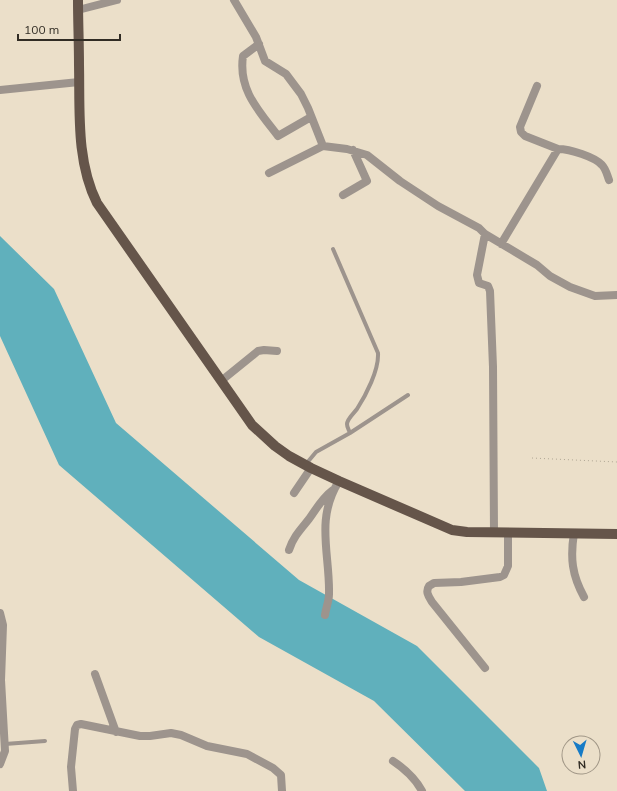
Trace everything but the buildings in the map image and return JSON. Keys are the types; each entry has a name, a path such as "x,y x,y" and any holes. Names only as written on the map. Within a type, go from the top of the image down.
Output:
{"main road":[{"path":"78,5 80,126 85,170 93,195 97,203 220,381 252,425 260,433 289,456 308,466 336,486 452,530 494,533 617,534"}],"street":[{"path":"78,5 117,0"},
{"path":"234,0 259,44 265,61 284,72 292,81 305,102 322,146"},
{"path":"259,44 243,56 242,65 244,81 249,96 260,113 278,136 311,117"},
{"path":"0,90 79,82"},
{"path":"537,86 520,127 521,131 525,136 558,149 566,149 580,153 602,164 608,180"},
{"path":"269,173 322,146 354,150 367,155 400,181 438,206 479,228 485,234 537,265 550,276 570,287 596,296 617,296"},
{"path":"501,244 558,149"},
{"path":"343,195 367,181 354,150"},
{"path":"485,234 477,277 479,283 488,286 490,291 493,367 494,533"},
{"path":"220,381 258,351 278,351"},
{"path":"294,493 308,466"},
{"path":"289,550 296,534 310,518 322,500 336,486"},
{"path":"325,615 329,592 325,523 336,486"},
{"path":"485,668 432,602 427,590 429,586 434,583 476,580 500,577 504,575 508,566 508,533"},
{"path":"574,533 571,550 572,564 574,574 584,597"},
{"path":"0,613 3,625 1,680 5,744 4,756 0,764"},
{"path":"95,674 116,732"},
{"path":"72,791 71,767 75,729 77,725 81,724 140,736 171,733 181,735 207,746 248,754 273,768 281,775 282,791"},
{"path":"393,761 405,768 417,782 422,791"}],"lane":[{"path":"333,249 378,353 378,362 373,376 357,409 347,422 347,428 350,433"},
{"path":"308,466 316,452 350,433 408,395"},
{"path":"5,744 44,741"}],"path":[{"path":"532,458 617,462"}],"water":[{"path":"0,236 54,289 116,423 299,580 417,646 539,768 547,791 465,791 374,701 259,637 59,465 0,336"}]}
